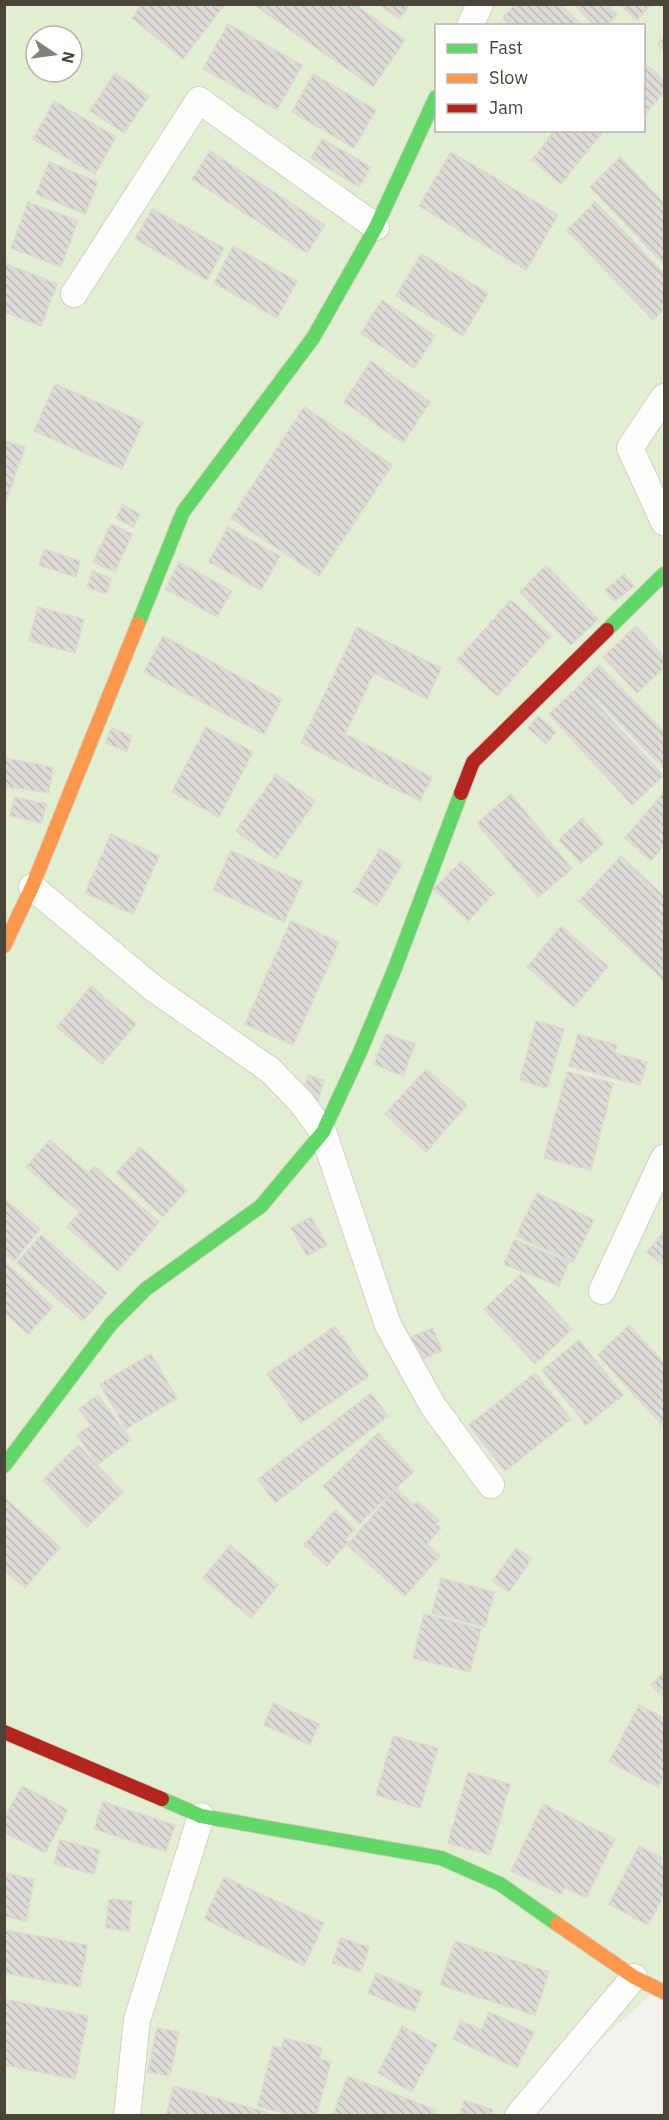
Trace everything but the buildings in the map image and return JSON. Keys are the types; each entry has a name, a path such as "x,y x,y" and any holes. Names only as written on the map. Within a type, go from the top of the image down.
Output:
{"street":[{"path":"471,24 480,4"},
{"path":"4,946 32,887 183,512 313,338 376,227 435,99"},
{"path":"74,294 199,100 376,227"},
{"path":"664,397 630,448 664,522"},
{"path":"4,1466 111,1324 146,1289 261,1206 323,1132 360,1052 390,978 473,762 664,574"},
{"path":"32,887 153,988 270,1070 301,1102 323,1132 388,1325 433,1406 491,1485"},
{"path":"602,1291 664,1158"},
{"path":"4,1732 201,1816 441,1858 500,1884 634,1977 664,1992"},
{"path":"128,2115 136,2020 201,1816"},
{"path":"518,2115 634,1977"}],"green space":[{"path":"5,5 664,5 664,1982 519,2115 5,2116"}],"traffic: fast":[{"path":"138,624 183,512 313,338 376,227 435,99"},
{"path":"607,630 664,574"},
{"path":"4,1466 111,1324 146,1289 261,1206 323,1132 395,968 461,793"},
{"path":"162,1799 201,1816 441,1858 500,1884 557,1924"}],"traffic: slow":[{"path":"4,946 32,887 138,624"},
{"path":"557,1924 634,1977 664,1992"}],"traffic: jam":[{"path":"461,793 473,762 607,630"},
{"path":"4,1732 162,1799"}]}
